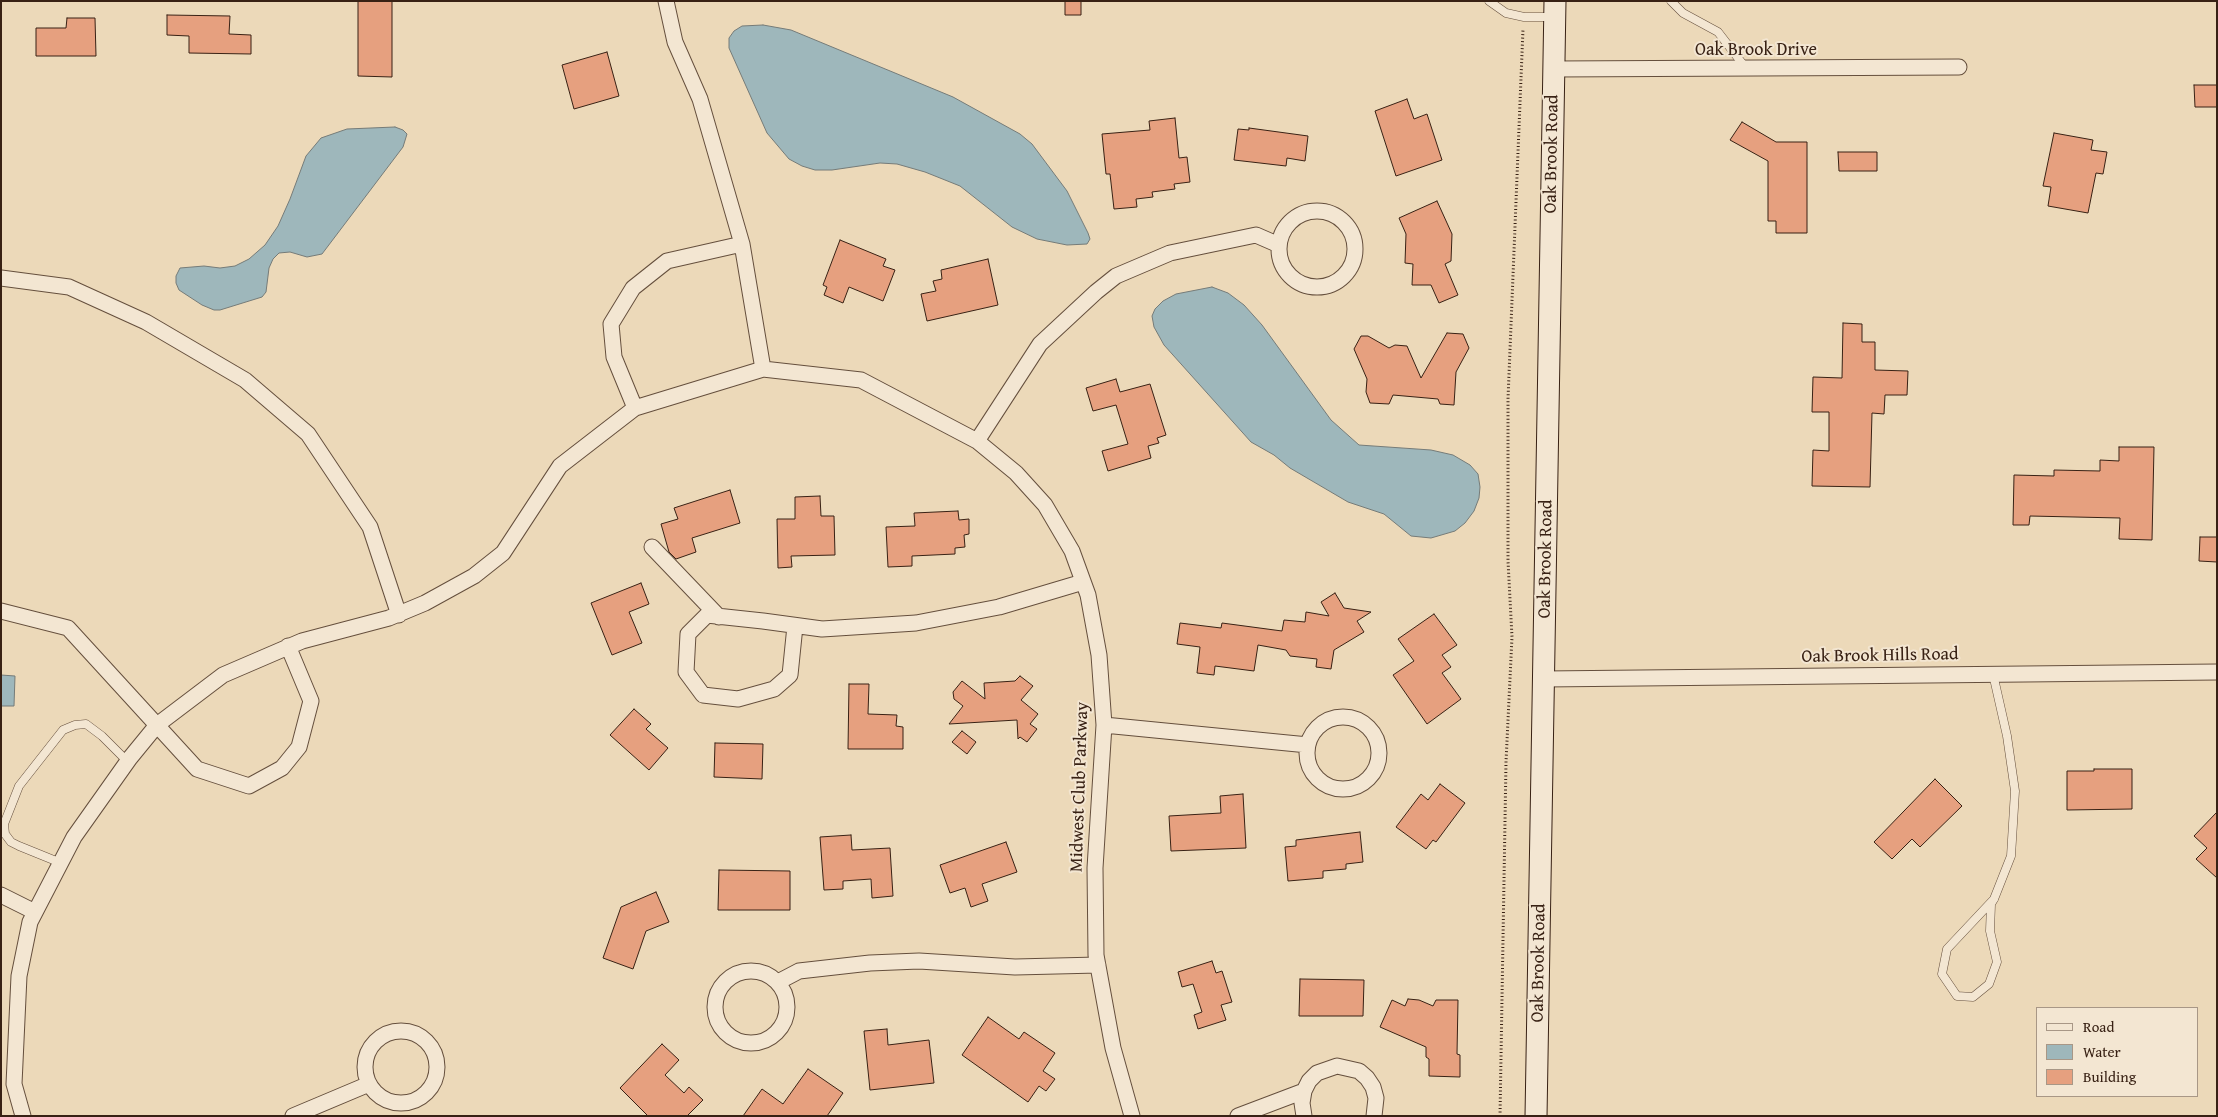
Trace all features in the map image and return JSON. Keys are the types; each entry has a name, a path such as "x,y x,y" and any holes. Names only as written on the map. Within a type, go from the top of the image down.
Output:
{"main road":[{"name":"Oak Brook Road","path":"1536,1116 1555,9"}],"street":[{"path":"666,1 675,42 700,100 742,244 763,369"},
{"name":"Oak Brook Drive","path":"1554,70 1959,67"},
{"path":"1314,211 1327,212 1338,218 1348,227 1353,239 1354,252 1346,274 1328,286 1317,287 1302,284 1289,275 1282,266 1279,256 1279,245 1283,232 1290,222 1301,214 1314,211"},
{"path":"977,441 1040,344 1116,276 1170,254 1256,235 1279,245"},
{"path":"636,408 614,357 612,324 633,288 668,261 742,244"},
{"path":"1,278 69,287 146,322 245,380 308,434 370,527 399,614"},
{"name":"Midwest Club Parkway","path":"23,1116 14,1084 19,976 30,922 74,837 127,761 157,725 223,674 302,641 399,614 425,604 474,576 503,553 560,466 636,408 763,369 862,380 977,441 1016,473 1045,505 1072,551 1088,595 1098,655 1104,725 1095,868 1098,965 1113,1048 1132,1116"},
{"path":"652,547 719,616"},
{"path":"796,626 790,675 774,689 738,698 703,695 686,672 688,634 707,615 822,629 916,623 999,608 1084,582"},
{"path":"1,611 68,628 197,769 249,786 282,768 299,747 310,701 288,646"},
{"name":"Oak Brook Hills Road","path":"1544,679 2217,672"},
{"path":"1349,717 1366,725 1374,734 1379,745 1379,758 1376,769 1360,785 1349,788 1337,788 1317,778 1307,757 1308,746 1312,734 1320,724 1331,718 1349,717"},
{"path":"1104,725 1308,746"},
{"path":"1,895 35,912"},
{"path":"778,982 799,971 870,963 918,961 1015,967 1098,965"},
{"path":"744,970 756,970 768,974 778,982 784,992 787,1003 786,1015 782,1026 774,1035 764,1041 740,1042 730,1037 721,1028 716,1018 714,1006 717,993 728,979 744,970"},
{"path":"396,1031 408,1031 419,1035 428,1042 434,1051 438,1064 437,1076 432,1087 423,1096 412,1102 399,1104 387,1101 376,1094 369,1084 365,1061 369,1050 385,1034 396,1031"},
{"path":"1304,1116 1302,1103 1304,1091 1317,1073 1327,1068 1338,1066 1348,1067 1363,1074 1373,1087 1376,1098 1374,1116"},
{"path":"294,1116 369,1084"},
{"path":"1238,1116 1304,1091"}],"lane":[{"path":"1489,1 1506,13 1524,17 1555,9"},
{"path":"1671,1 1683,13 1718,32 1746,68"},
{"path":"1993,674 2007,736 2014,791 2011,856 1994,899 1990,931 1997,962 1990,984 1973,997 1957,996 1942,974 1947,949 1994,899"},
{"path":"61,863 11,842 5,834 4,824 19,786 63,730 74,725 86,724 102,736 127,761"}],"path":[{"path":"1500,1116 1506,762 1512,636 1508,562 1508,399 1524,17"}],"water":[{"path":"763,25 791,30 953,97 1020,134 1032,144 1067,191 1088,233 1090,239 1087,244 1067,245 1037,239 1012,227 960,186 925,172 897,164 880,163 832,170 815,170 789,159 767,133 729,48 729,38 734,31 742,26"},
{"path":"395,127 407,134 403,147 322,254 307,257 290,252 279,253 273,259 269,268 266,292 262,297 220,310 214,310 202,305 179,290 176,276 180,268 235,266 249,259 265,245 278,226 306,156 321,138 347,129"},
{"path":"1212,287 1228,293 1244,305 1262,325 1331,420 1359,445 1431,450 1453,455 1470,465 1478,474 1480,487 1479,498 1474,511 1465,523 1455,531 1431,538 1411,536 1384,514 1348,502 1290,468 1274,455 1251,442 1164,345 1154,327 1152,316 1155,309 1163,301 1176,294"},
{"path":"1,675 15,676 14,706 1,706"}],"building":[{"path":"358,1 392,1 392,77 358,76"},
{"path":"1065,1 1081,1 1081,15 1065,15"},
{"path":"167,15 230,16 229,34 251,35 251,54 189,53 189,36 167,35"},
{"path":"67,18 95,18 96,56 36,56 36,28 66,28"},
{"path":"607,52 619,96 574,109 562,65"},
{"path":"2194,85 2217,85 2217,107 2195,107"},
{"path":"1407,99 1414,119 1427,114 1442,160 1396,176 1375,111"},
{"path":"1175,118 1179,158 1187,157 1190,182 1174,184 1175,189 1152,192 1153,197 1136,199 1137,207 1114,209 1110,174 1106,174 1102,134 1150,130 1149,121"},
{"path":"1742,122 1776,142 1807,142 1807,233 1776,233 1776,221 1768,221 1768,161 1730,140"},
{"path":"1249,128 1308,136 1305,161 1287,158 1286,166 1234,160 1238,129 1249,130"},
{"path":"2054,133 2093,140 2091,150 2107,152 2103,174 2096,173 2088,213 2048,206 2051,187 2043,186"},
{"path":"1838,152 1877,152 1877,171 1839,171"},
{"path":"1437,201 1452,234 1451,261 1445,264 1458,295 1439,303 1431,285 1412,285 1413,264 1405,263 1406,234 1399,218"},
{"path":"840,240 886,259 883,266 895,270 883,301 849,287 843,303 824,295 827,287 823,285"},
{"path":"988,259 998,305 927,321 921,294 936,291 933,281 942,279 941,270"},
{"path":"1843,323 1862,324 1862,342 1875,342 1875,370 1908,371 1907,395 1885,395 1884,414 1872,413 1870,487 1812,486 1813,450 1829,451 1829,412 1812,412 1813,377 1842,378"},
{"path":"1447,333 1463,334 1469,348 1456,372 1454,405 1440,404 1438,399 1393,395 1389,404 1370,403 1366,392 1367,379 1354,349 1361,336 1368,336 1389,348 1395,345 1407,346 1421,378"},
{"path":"1116,379 1120,392 1150,384 1166,435 1157,438 1159,443 1148,446 1151,458 1108,471 1102,451 1128,444 1116,405 1093,411 1086,388"},
{"path":"2119,447 2154,447 2152,540 2119,539 2120,518 2030,516 2029,525 2013,525 2014,475 2054,476 2054,470 2100,471 2100,460 2119,461"},
{"path":"730,490 740,523 692,538 696,552 676,559 669,552 661,524 678,519 674,508"},
{"path":"820,496 821,516 834,516 835,555 791,556 792,567 778,568 777,519 795,519 795,497"},
{"path":"958,511 959,520 969,519 969,534 964,535 965,547 955,548 955,554 912,556 912,566 888,567 886,527 915,526 914,513"},
{"path":"2200,537 2217,537 2217,562 2199,561"},
{"path":"641,583 649,604 629,612 642,643 612,655 591,603"},
{"path":"1335,593 1344,608 1371,612 1357,621 1364,632 1334,650 1331,669 1316,667 1317,659 1290,656 1286,650 1258,645 1254,671 1215,666 1214,675 1197,673 1200,647 1177,644 1180,623 1221,628 1222,623 1282,631 1284,620 1305,622 1306,612 1329,616 1321,602"},
{"path":"1434,614 1457,645 1442,655 1451,667 1442,673 1461,699 1427,724 1393,675 1414,661 1398,639"},
{"path":"1020,676 1033,686 1021,700 1038,714 1030,724 1037,729 1027,742 1020,737 1018,739 1017,720 949,724 963,706 954,699 953,692 962,681 985,699 984,683 1015,681"},
{"path":"849,684 869,684 868,714 897,715 896,726 903,727 903,749 848,749"},
{"path":"634,709 651,724 646,729 668,748 649,770 610,735"},
{"path":"962,731 976,742 967,754 952,742"},
{"path":"715,743 763,744 762,779 714,777"},
{"path":"2094,769 2132,769 2132,809 2067,810 2067,771 2094,771"},
{"path":"1935,779 1962,806 1920,847 1912,839 1892,859 1874,842"},
{"path":"1440,784 1465,803 1436,842 1433,840 1426,849 1396,827 1421,794 1428,800"},
{"path":"1243,794 1246,848 1171,851 1169,816 1221,813 1220,796"},
{"path":"2217,812 2217,878 2196,859 2207,848 2194,836"},
{"path":"1360,832 1363,862 1346,864 1346,869 1323,871 1323,878 1288,881 1285,847 1296,846 1296,840"},
{"path":"851,835 852,850 890,848 893,896 872,898 871,879 843,881 843,889 824,890 820,837"},
{"path":"1006,842 1017,872 982,884 988,901 971,907 965,888 950,893 940,865"},
{"path":"719,870 790,871 790,910 718,910"},
{"path":"656,892 669,922 646,931 633,969 603,958 621,907"},
{"path":"1212,961 1216,973 1222,971 1232,1002 1221,1005 1226,1020 1198,1029 1194,1015 1202,1012 1193,984 1182,987 1178,972"},
{"path":"1300,979 1364,980 1363,1016 1299,1016"},
{"path":"1408,999 1419,1000 1433,1006 1436,1000 1458,1000 1457,1054 1460,1055 1460,1077 1429,1076 1429,1059 1426,1057 1426,1047 1380,1027 1392,1000 1405,1006"},
{"path":"988,1017 1019,1039 1024,1032 1055,1053 1043,1071 1055,1079 1046,1091 1039,1086 1028,1102 962,1055"},
{"path":"887,1029 888,1045 929,1040 934,1083 870,1090 864,1031"},
{"path":"662,1044 679,1060 665,1075 684,1093 689,1087 703,1100 687,1116 648,1116 620,1088"},
{"path":"808,1069 843,1093 827,1116 743,1116 762,1089 783,1104"}]}
